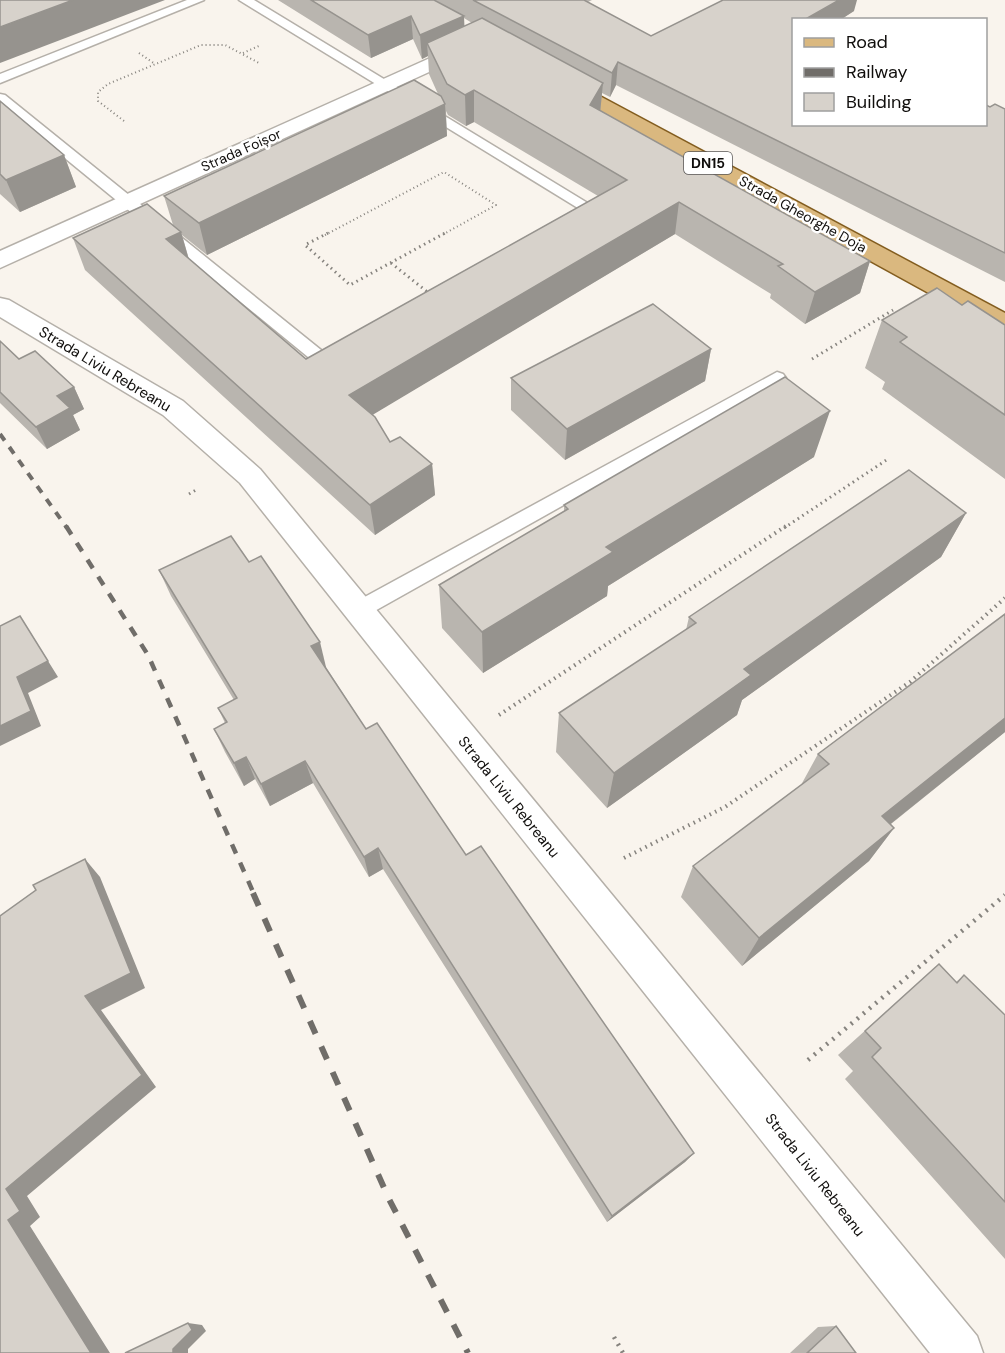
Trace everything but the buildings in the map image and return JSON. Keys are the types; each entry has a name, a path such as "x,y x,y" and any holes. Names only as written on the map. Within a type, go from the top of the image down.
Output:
{"main road":[{"path":"462,29 487,43"},
{"name":"Strada Gheorghe Doja","path":"542,73 1005,324"}],"street":[{"name":"Strada Foișor","path":"0,260 387,85 487,43"},
{"name":"Strada Liviu Rebreanu","path":"0,306 173,408 250,476 960,1353"}],"lane":[{"path":"0,80 198,0"},
{"path":"245,0 597,213 577,224"},
{"path":"0,98 325,362 356,345"},
{"path":"357,611 777,378"}],"path":[{"path":"124,121 98,101 98,92 108,84 201,45 217,42 230,45 259,63"},
{"path":"444,172 496,205 391,263 350,285 305,245 444,172"},
{"path":"391,263 438,300"},
{"path":"812,359 893,310"},
{"path":"499,715 888,459"},
{"path":"189,494 196,490"},
{"path":"624,858 725,807 910,682 1005,598"},
{"path":"808,1060 1005,895"},
{"path":"614,1337 623,1353"}],"railway":[{"path":"0,434 67,528"},
{"path":"66,526 148,655 254,894"},
{"path":"253,893 389,1199 468,1353"}]}
